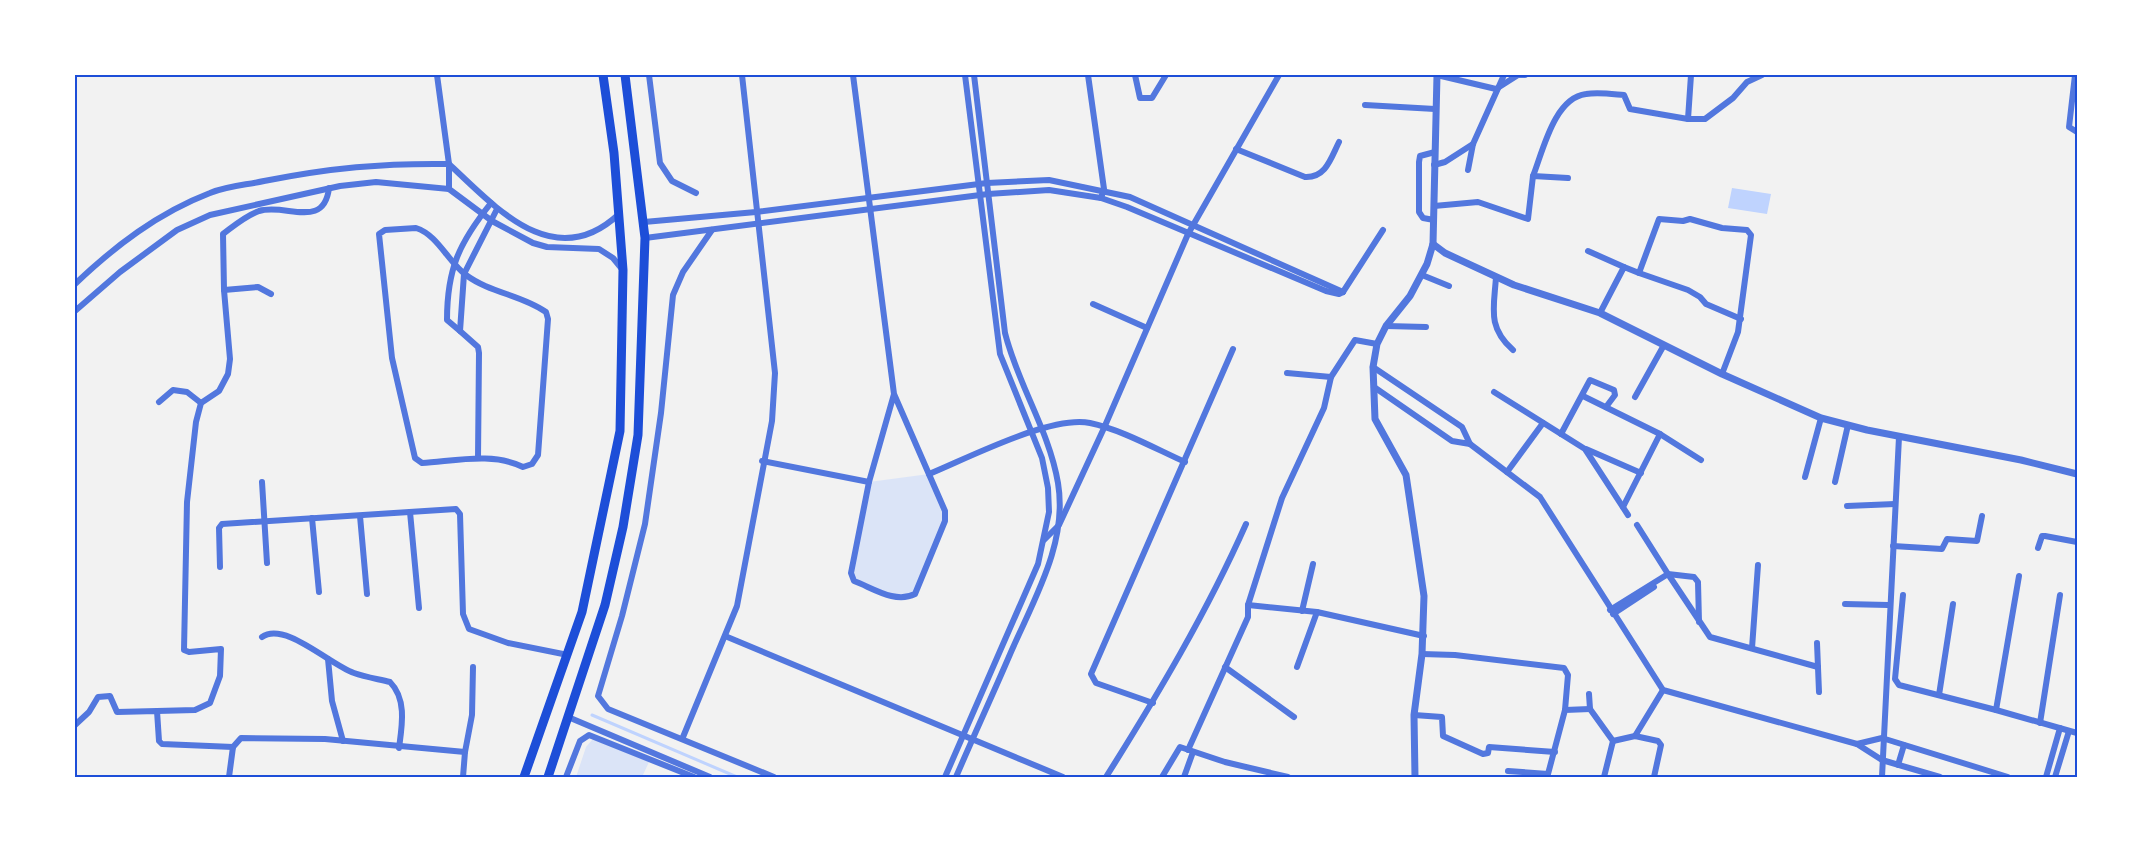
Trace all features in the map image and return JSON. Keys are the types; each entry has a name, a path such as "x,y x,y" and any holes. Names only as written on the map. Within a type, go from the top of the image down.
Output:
{"main road":[{"path":"524,777 568,655 599,539 620,431 623,270 620,213 603,75"},
{"path":"548,777 605,605 623,527 638,435 645,238 625,75"}],"street":[{"path":"437,75 449,164 449,189"},
{"path":"649,75 660,163 672,181 696,193"},
{"path":"683,737 737,606 762,461 772,421 775,373 742,75"},
{"path":"852,75 894,394 945,511 945,521 915,594 905,599 895,597 851,577 869,482 894,394"},
{"path":"945,777 1038,564 1049,512 1048,488 1041,458 1000,354 965,75"},
{"path":"974,75 1005,333 1010,353 1052,454 1058,486 1059,525 1044,540"},
{"path":"1088,75 1104,189 1101,198"},
{"path":"1135,75 1137,93 1140,98 1146,99 1152,98 1166,75"},
{"path":"956,777 1048,569 1059,525 1104,428 1188,234 1279,75"},
{"path":"1415,777 1414,715 1424,636 1424,596 1411,498 1401,462 1375,418 1373,368 1377,344 1386,326 1410,296 1422,274 1433,244 1437,75 1496,89 1518,75 1525,75"},
{"path":"1468,170 1473,144 1504,75"},
{"path":"1688,119 1691,75"},
{"path":"1434,206 1478,202 1528,219 1533,176 1556,114 1582,95 1624,95 1630,109 1688,119 1705,119 1733,98 1747,82 1762,75"},
{"path":"2075,75 2070,129 2077,132"},
{"path":"1365,105 1435,109"},
{"path":"1236,149 1305,177 1315,177 1321,174 1339,142"},
{"path":"1434,165 1473,144"},
{"path":"1434,220 1423,218 1419,212 1419,162 1420,156 1435,152"},
{"path":"75,284 108,253 143,227 212,192 332,168 400,163 449,164 497,209 539,234 574,239 603,229 620,213"},
{"path":"1533,176 1568,178"},
{"path":"644,222 756,212 987,183 1049,180 1104,189 1130,197 1343,292"},
{"path":"75,311 120,272 177,230 210,215 329,188 376,182 449,189 492,221 540,245 599,249 613,258 623,270"},
{"path":"75,725 89,712 98,697 103,696 112,698 114,710 117,712 195,710 210,703 220,676 221,649 189,652 184,650 187,501 196,422 201,403 219,391 228,375 230,359 224,290 223,234 240,220 259,211 272,209 307,213 320,209 328,201 329,188"},
{"path":"645,238 988,194 1049,190 1101,198 1326,291 1339,294 1343,292 1383,230"},
{"path":"478,458 478,347 447,320 447,295 453,262 491,203"},
{"path":"460,331 464,274 497,209"},
{"path":"1639,273 1661,218 1683,221 1690,219 1722,228 1748,230 1750,235 1741,319 1722,374"},
{"path":"416,228 424,230 464,274 476,282 546,312 548,320 538,455 532,464 523,467 512,461 478,458 422,463 415,458 392,358 379,234 385,230 416,228"},
{"path":"712,231 683,272 673,295 661,412 645,524 622,616 598,693 601,702 608,709 683,737 774,777"},
{"path":"1433,244 1445,253 1496,277 1600,313 1722,374 1821,418 1899,437 2021,460 2077,474"},
{"path":"1588,251 1639,273 1688,290 1700,297 1706,304 1741,319"},
{"path":"1600,313 1624,267"},
{"path":"1422,274 1449,286"},
{"path":"1496,277 1493,322 1499,338 1513,350"},
{"path":"224,290 258,287 271,294"},
{"path":"1093,304 1147,328"},
{"path":"1386,326 1426,327"},
{"path":"1184,777 1191,751 1248,617 1248,605 1282,498 1324,408 1331,376 1355,340 1377,344"},
{"path":"1635,397 1664,345"},
{"path":"1153,703 1096,683 1091,674 1233,349"},
{"path":"1373,368 1462,427 1470,444"},
{"path":"1287,373 1331,376"},
{"path":"1561,434 1583,396 1588,382 1592,379 1614,390 1615,394 1606,407"},
{"path":"1374,387 1452,441 1470,444 1540,497 1663,690 1857,744 1882,760 1940,777"},
{"path":"159,402 173,390 187,392 201,403"},
{"path":"1494,392 1585,449 1641,473"},
{"path":"1583,396 1660,434 1701,460"},
{"path":"1432,426 1441,414"},
{"path":"1805,477 1821,418"},
{"path":"929,474 1041,429 1073,421 1104,428 1185,462"},
{"path":"1507,472 1543,423"},
{"path":"1835,482 1848,425"},
{"path":"1623,507 1660,434"},
{"path":"1882,777 1888,605 1899,437"},
{"path":"1585,449 1628,515"},
{"path":"762,461 869,482"},
{"path":"262,482 267,563"},
{"path":"1847,506 1895,504"},
{"path":"220,567 220,525 265,520 452,509 459,511 463,614 469,629 508,643 568,655"},
{"path":"410,512 419,608"},
{"path":"360,516 367,594"},
{"path":"1893,546 1942,549 1947,539 1977,541 1982,516"},
{"path":"312,518 319,592"},
{"path":"1106,777 1153,703 1233,556 1246,525"},
{"path":"1637,525 1710,637 1818,667"},
{"path":"2038,548 2042,536 2077,542"},
{"path":"1302,611 1313,564"},
{"path":"1752,648 1758,565"},
{"path":"1612,612 1669,575 1694,577 1698,582 1699,622"},
{"path":"1996,710 2019,576"},
{"path":"1903,594 1896,681 1899,685 2077,733"},
{"path":"2040,723 2060,595"},
{"path":"1845,604 1888,605"},
{"path":"1939,695 1953,604"},
{"path":"1248,605 1317,612 1424,636"},
{"path":"1297,667 1317,612"},
{"path":"262,637 275,632 352,673 390,682 400,697 403,723 399,748"},
{"path":"725,636 1063,777"},
{"path":"1817,643 1819,692"},
{"path":"1422,654 1455,655 1564,668 1568,675 1566,710 1548,774 1508,771"},
{"path":"328,659 333,701 343,741"},
{"path":"463,777 473,710 473,666"},
{"path":"1225,667 1294,717"},
{"path":"1635,736 1663,690"},
{"path":"1589,694 1590,709 1613,741 1604,777"},
{"path":"1566,710 1590,709"},
{"path":"157,711 160,743 232,747"},
{"path":"1414,715 1443,717 1443,736 1483,754 1488,753 1489,747 1555,752"},
{"path":"568,717 710,777"},
{"path":"2046,777 2060,728"},
{"path":"2055,777 2069,731"},
{"path":"567,777 580,741 589,735 694,777"},
{"path":"1613,741 1635,736 1658,741 1661,745 1654,777"},
{"path":"229,777 232,747 241,738 343,741 399,748 465,752"},
{"path":"1857,744 1882,738 2008,777"},
{"path":"1898,765 1904,745"},
{"path":"1162,777 1178,748 1288,777"}],"shaded area":[{"path":"929,474 945,511 945,521 915,594 895,597 851,577 869,482"},
{"path":"593,739 649,762 642,777 576,777 586,747"}],"water":[{"path":"1732,188 1771,194 1767,214 1728,208"}],"waterway":[{"path":"592,715 737,777"}]}
